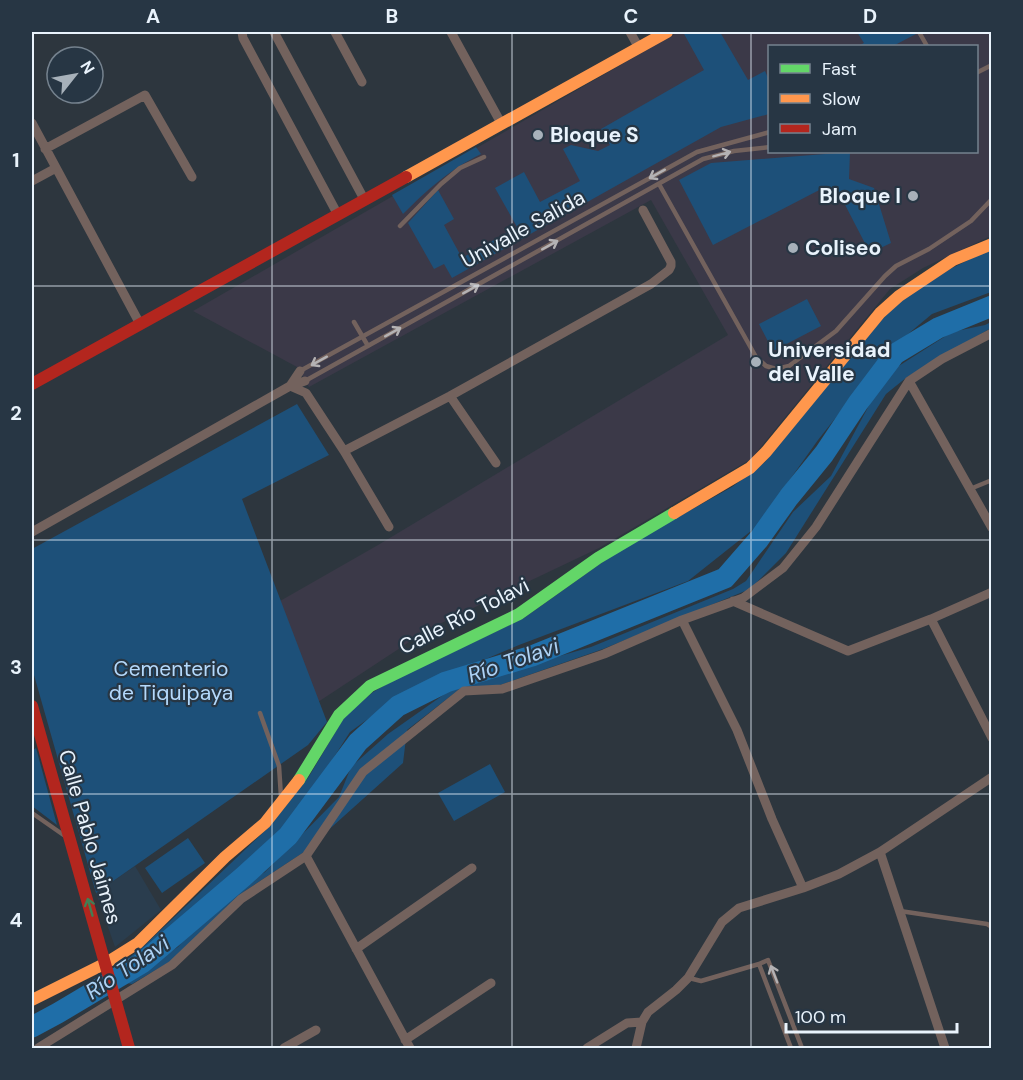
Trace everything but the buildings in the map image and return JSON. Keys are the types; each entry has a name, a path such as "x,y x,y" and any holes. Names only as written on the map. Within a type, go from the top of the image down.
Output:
{"street":[{"path":"242,32 243,38 338,215"},
{"path":"274,32 364,199"},
{"path":"334,32 362,82"},
{"path":"451,32 501,123"},
{"path":"630,32 639,48"},
{"path":"32,384 667,32"},
{"path":"45,149 145,95 192,177"},
{"path":"32,123 140,324"},
{"path":"32,181 56,168"},
{"path":"344,451 450,396 651,284 669,270 671,262 643,210"},
{"name":"Calle Río Tolavi","path":"32,1000 107,966 138,943 225,857 265,823 305,772 339,716 370,686 519,614 598,558 750,468 766,452 880,313 899,296 953,260 992,244"},
{"path":"38,1048 89,1017 114,993 172,965 241,899 306,856 363,772 464,691 502,689 604,654 682,620 743,598 783,568 816,527 909,381 942,359 992,333"},
{"path":"290,386 300,371"},
{"path":"32,532 290,386 305,381"},
{"path":"909,381 992,528"},
{"path":"290,386 306,393 389,527"},
{"path":"450,396 496,464"},
{"path":"733,601 848,651 931,619 992,592"},
{"path":"931,619 992,738"},
{"path":"682,620 736,730 803,888"},
{"name":"Calle Pablo Jaimes","path":"32,706 129,1048"},
{"path":"636,1048 642,1022 648,1012 688,978 722,922 739,908 839,874 880,852 992,777"},
{"path":"880,852 945,1048"},
{"path":"306,856 407,1044 491,983"},
{"path":"356,948 472,868"},
{"path":"587,1048 627,1023 642,1022"},
{"path":"284,1048 316,1030"}],"lane":[{"path":"978,72 992,65"},
{"name":"Univalle Salida","path":"300,371 698,152 768,133"},
{"path":"305,381 703,159 734,151 768,147"},
{"path":"400,226 460,168 484,157"},
{"path":"659,184 756,357 766,366 776,369 789,366 836,331 885,276 897,266 929,249 971,221 992,199"},
{"path":"438,296 443,304"},
{"path":"354,322 368,346"},
{"path":"970,489 992,480"},
{"path":"260,713 279,766 281,803"},
{"path":"32,813 69,839"},
{"path":"900,911 987,924 992,927"},
{"path":"688,978 700,981 768,960 802,1048"},
{"path":"759,964 791,1048"}],"shaded area":[{"name":"Universidad del Valle","path":"678,32 991,32 991,236 923,268 890,289 751,459 599,548 429,629 318,702 280,601 378,545 728,335 651,200 309,387 297,367 193,311"},
{"path":"135,866 161,910 115,947 96,893"}],"green space":[{"path":"683,32 720,32 748,80 765,71 768,78 768,114 721,127 452,278 444,264 434,269 408,223 438,190 454,219 444,225 462,258 517,227 495,188 524,172 540,202 580,181 563,149 571,145 598,151 610,145 601,129 704,70"},
{"path":"857,32 915,32 916,34 895,45 860,45 864,43"},
{"path":"476,147 481,154 439,181 403,214 392,195"},
{"path":"850,153 849,179 874,188 891,243 870,253 841,197 827,186 713,245 679,180 711,163"},
{"path":"991,249 991,292 932,314 890,349 818,440 756,527 688,581 519,645 401,695 350,732 285,833 141,959 119,971 125,961 144,946 270,826 308,778 345,716 373,692 524,618 621,549 732,487 765,462 877,325 900,301 950,269"},
{"path":"807,299 821,326 773,351 759,324"},
{"path":"991,322 991,328 907,377 886,394 786,553 750,589 603,649 500,685 461,688 407,730 403,763 304,852 245,891 171,961 132,984 121,982 178,947 204,917 243,885 265,872 339,797 351,767 388,734 456,686 591,647 733,589 746,581 793,512 831,476 873,398 894,369 952,332"},
{"name":"Cementerio de Tiquipaya","path":"297,404 329,455 242,499 327,722 308,745 96,893 32,668 32,549"},
{"path":"36,748 57,825 32,806 32,751"},
{"path":"490,764 505,792 454,821 438,793"},
{"path":"188,838 205,863 162,893 145,868"}],"waterway":[{"name":"Río Tolavi","path":"32,1027 142,963 243,877 288,836 358,742 398,706 446,682 532,656 725,578 759,539 824,454 858,403 895,354 938,328 992,306"}],"traffic: fast":[{"path":"299,780 339,715 370,686 519,614 598,558 674,513"}],"traffic: slow":[{"path":"406,177 667,32"},
{"path":"674,513 750,468 766,452 880,313 899,296 953,260 992,244"},
{"path":"32,1000 106,963 138,943 225,857 265,823 299,780"}],"traffic: jam":[{"path":"32,384 406,177"},
{"path":"32,706 129,1048"}],"place":[{"name":"Bloque S","path":"538,135"},
{"name":"Bloque I","path":"913,196"},
{"name":"Coliseo","path":"793,248"},
{"name":"Universidad del Valle","path":"756,362"}]}
